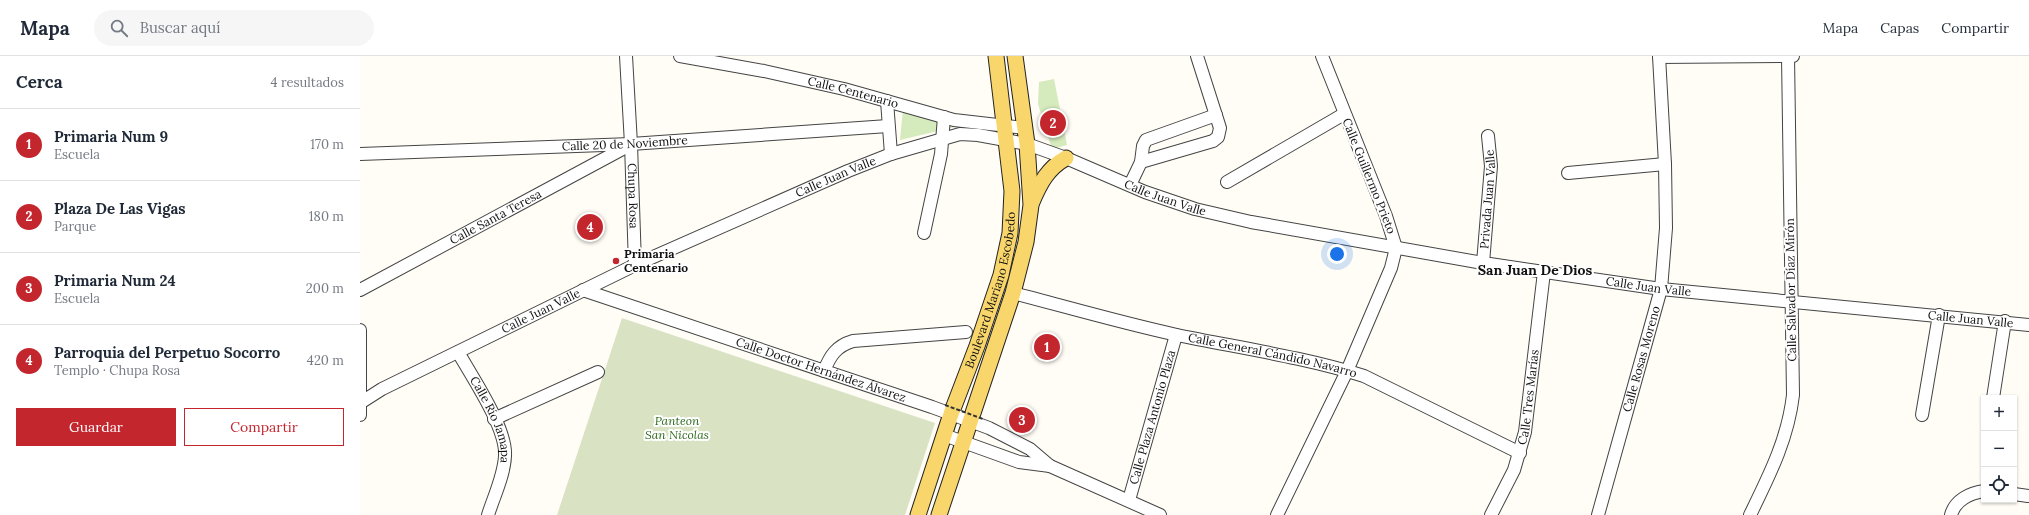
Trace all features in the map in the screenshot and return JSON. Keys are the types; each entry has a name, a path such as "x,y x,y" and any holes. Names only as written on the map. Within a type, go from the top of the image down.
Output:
{"main road":[{"name":"Boulevard Mariano Escobedo","path":"918,515 944,435 948,409 979,340 1006,255 1012,212 1012,191 996,56"},
{"name":"Boulevard Mariano Escobedo","path":"940,515 964,442 977,421 1026,242 1031,205 1027,144 1015,56"},
{"path":"1031,205 1049,171 1056,163 1066,158"}],"street":[{"name":"Chupa Rosa","path":"626,56 631,144 635,265"},
{"name":"Calle Centenario","path":"680,56 764,71 887,100 944,117 1005,132 1025,128"},
{"path":"1141,162 1213,140 1218,137 1220,128 1198,56"},
{"name":"Calle Guillermo Prieto","path":"1277,515 1347,371 1391,268 1396,248 1386,216 1322,56"},
{"name":"Calle Salvador Díaz Mirón","path":"1750,515 1783,443 1790,417 1793,395 1788,56"},
{"path":"1659,57 1793,56"},
{"name":"Calle Rosas Moreno","path":"1598,515 1661,289 1666,228 1665,164 1659,57"},
{"path":"887,100 891,154"},
{"path":"1227,182 1344,114"},
{"path":"1130,185 1141,162 1142,146 1146,140 1216,115"},
{"path":"924,233 944,137 944,117"},
{"name":"Calle 20 de Noviembre","path":"360,154 631,144 888,126"},
{"name":"Calle Juan Valle","path":"360,403 382,389 635,265 848,171 891,154 944,137 960,134 1005,132 1027,144 1066,158 1130,185 1202,211 1251,222 1396,248 1483,263 1661,289 1791,303 2005,321 2029,325"},
{"name":"Privada Juan Valle","path":"1483,263 1491,166 1488,136"},
{"name":"Calle Santa Teresa","path":"360,290 631,144"},
{"path":"1568,173 1665,164"},
{"name":"Calle Tres Marías","path":"1491,515 1514,470 1525,432 1544,272"},
{"name":"Calle Doctor Hernández Álvarez","path":"583,290 824,372 948,409 977,421 1019,443 1040,456 1050,466"},
{"name":"Calle General Cándido Navarro","path":"1013,293 1176,335 1322,364 1364,376 1520,452"},
{"path":"1922,414 1939,315"},
{"path":"1993,395 2005,321"},
{"path":"360,330 360,415"},
{"path":"824,372 831,355 837,348 843,344 853,341 966,332"},
{"name":"Calle Plaza Antonio Plaza","path":"1129,500 1176,335"},
{"name":"Calle Río Jamapa","path":"458,352 494,419 504,442 505,456 503,470 488,515"},
{"path":"494,419 598,372"},
{"name":"Calle Doctor Hernández Álvarez","path":"944,435 1019,462 1050,466 1160,515"},
{"path":"1952,515 1957,504 1965,496 1981,492"},
{"path":"2017,494 2028,496"}],"path":[{"path":"948,409 977,421"}],"green space":[{"path":"1054,79 1067,145 1052,149 1038,104 1039,82"},
{"path":"903,109 963,125 900,140"},
{"name":"Panteon San Nicolas","path":"622,318 935,423 905,515 557,515"}],"place":[{"name":"Plaza De Las Vigas","path":"1053,123"},
{"name":"Parroquia del Perpetuo Socorro","path":"590,227"},
{"name":"Primaria Centenario","path":"616,261"},
{"name":"Primaria Num 9","path":"1047,347"},
{"name":"Primaria Num 24","path":"1022,420"}],"district":[{"name":"San Juan De Dios","path":"1535,270"}]}
